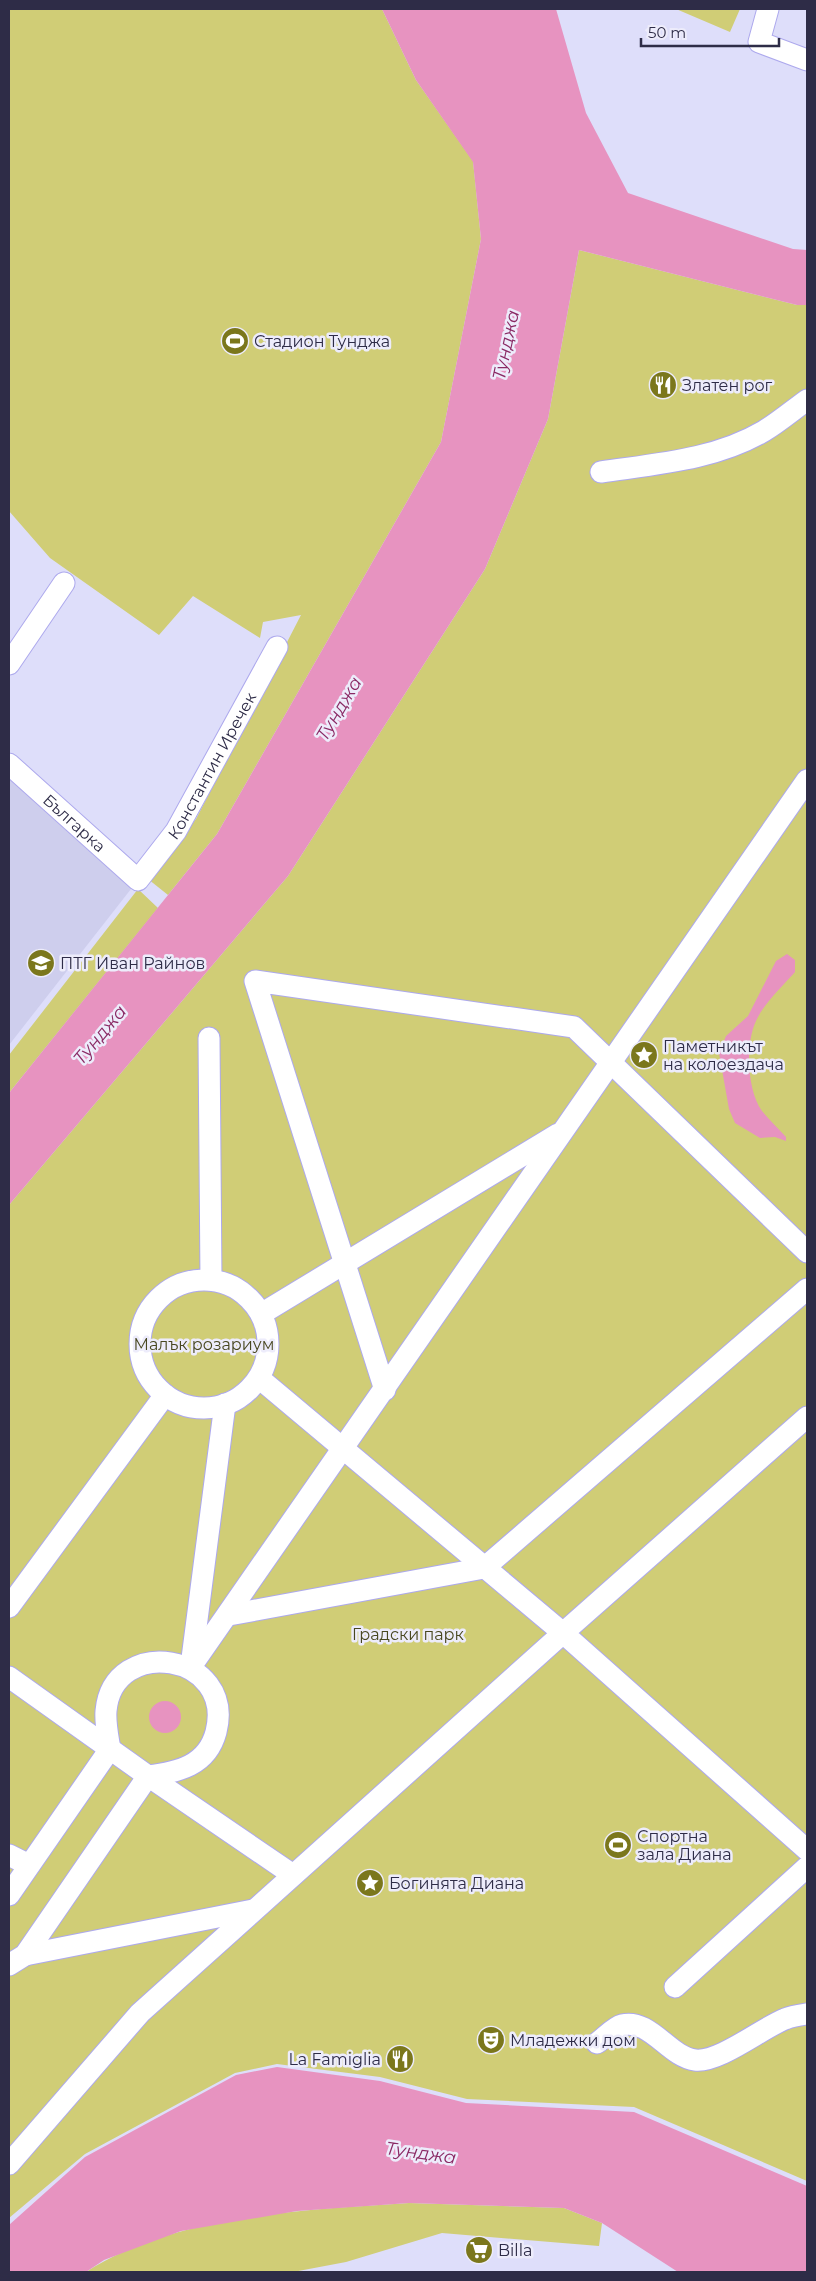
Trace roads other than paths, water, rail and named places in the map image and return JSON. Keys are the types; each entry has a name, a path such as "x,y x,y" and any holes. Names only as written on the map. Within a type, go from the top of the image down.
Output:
{"street":[{"path":"768,9 759,42 807,60"},
{"path":"601,472 694,458 731,446 763,432 807,400"},
{"path":"9,664 64,583"},
{"name":"Константин Иречек","path":"138,880 176,830 277,646"},
{"name":"Българка","path":"9,764 138,880"},
{"path":"190,1668 229,1615 807,780"},
{"path":"385,1390 255,981 574,1027 807,1252"},
{"path":"209,1038 211,1280"},
{"path":"261,1314 565,1130"},
{"path":"211,1280 232,1285 249,1297 261,1314 268,1335 267,1357 258,1378 243,1394 225,1404 205,1408 184,1405 166,1395 151,1380 142,1361 140,1340 144,1320 155,1302 171,1288 190,1281 211,1280"},
{"path":"229,1615 484,1568 807,1289"},
{"path":"258,1378 563,1633 807,1850"},
{"path":"9,1607 166,1395"},
{"path":"190,1668 225,1404"},
{"path":"9,2164 140,2013 293,1874 807,1417"},
{"path":"9,1896 110,1749 106,1711 110,1695 120,1680 142,1664 155,1661 174,1662 190,1668 201,1676 215,1697 218,1709 218,1724 214,1739 200,1759 189,1767 176,1772 148,1776 17,1960"},
{"path":"9,1677 148,1776 293,1874"},
{"path":"9,1855 29,1865"},
{"path":"675,1987 807,1867"},
{"path":"17,1960 253,1910"},
{"path":"597,2043 620,2025 635,2025 650,2032 680,2056 696,2061 715,2057 785,2019 807,2014"}],"water":[{"name":"Тунджа","path":"382,9 556,9 586,113 628,193 793,249 807,250 807,305 797,305 579,250 548,419 485,569 288,876 9,1205 9,1093 217,834 441,442 481,239 473,162 416,80"},
{"path":"787,954 795,960 795,972 759,1014 752,1031 749,1054 753,1091 757,1102 762,1111 786,1137 786,1141 775,1137 760,1138 735,1123 729,1109 719,1053 726,1036 748,1016 776,961"},
{"path":"165,1701 171,1702 176,1706 180,1711 180,1723 176,1728 171,1732 165,1733 159,1732 154,1728 150,1723 149,1717 150,1711 154,1706 159,1702"},
{"name":"Тунджа","path":"277,2067 380,2081 466,2103 634,2112 807,2186 807,2272 678,2272 602,2223 564,2208 409,2203 297,2211 181,2231 104,2260 86,2272 9,2272 9,2225 85,2157 236,2075"}],"place":[{"name":"Стадион Тунджа","path":"235,341"},
{"name":"Златен рог","path":"663,385"},
{"name":"ПТГ Иван Райнов","path":"41,963"},
{"name":"Паметникът на колоездача","path":"644,1055"},
{"name":"Спортна зала Диана","path":"618,1845"},
{"name":"Богинята Диана","path":"370,1883"},
{"name":"Младежки дом","path":"491,2040"},
{"name":"La Famiglia","path":"400,2059"},
{"name":"Billa","path":"479,2250"}],"park label":[{"name":"Малък розариум","path":"204,1344"},
{"name":"Градски парк","path":"408,1634"}]}
